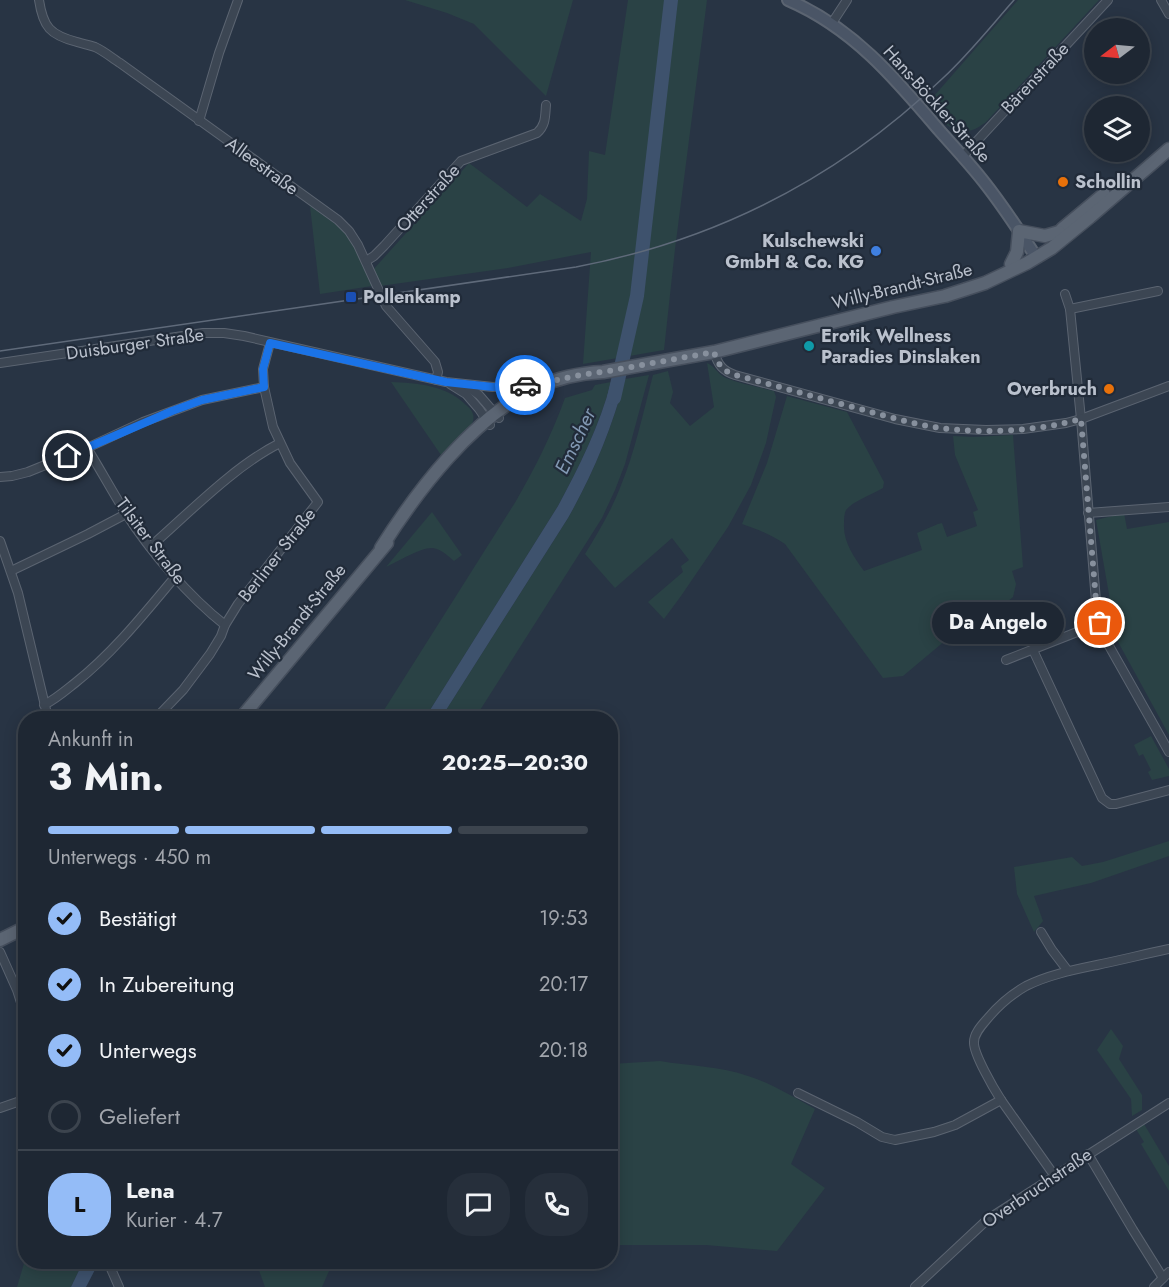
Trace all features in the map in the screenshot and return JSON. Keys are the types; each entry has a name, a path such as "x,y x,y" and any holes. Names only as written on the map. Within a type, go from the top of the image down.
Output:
{"main road":[{"name":"Hans-Böckler-Straße","path":"788,0 832,23 881,64 985,183 1034,255"},
{"name":"Willy-Brandt-Straße","path":"247,711 381,548 397,533 428,496 452,463 493,419 522,395 550,382 585,373 603,372 714,352 945,296 985,283 1034,255 1169,139"},
{"name":"Willy-Brandt-Straße","path":"893,307 988,274 1052,248 1169,149"},
{"path":"1011,264 1016,255 1019,231 1045,236 1059,232"},
{"name":"Willy-Brandt-Straße","path":"493,419 540,394 603,372"},
{"path":"0,940 18,931"}],"street":[{"name":"Alleestraße","path":"39,0 42,17 53,32 104,52 338,220 354,238 386,306 435,362 438,372 436,380"},
{"path":"199,121 219,53 238,0"},
{"path":"832,23 847,0"},
{"name":"Bärenstraße","path":"962,157 1108,0"},
{"path":"1161,0 1169,14"},
{"name":"Otterstraße","path":"366,261 384,246 461,161 537,133 543,128 546,105"},
{"path":"1070,309 1158,291"},
{"path":"1065,294 1070,309 1096,601 1100,623 1108,644 1169,752"},
{"name":"Duisburger Straße","path":"0,363 203,333 224,333 446,382 493,387 550,382"},
{"name":"Berliner Straße","path":"163,711 183,690 210,654 238,604 318,502 294,471 280,443 268,406 263,369 270,343"},
{"path":"714,352 720,366 735,375 940,428 986,430 1051,426 1081,419 1169,386"},
{"name":"Duisburger Straße","path":"446,382 466,394 479,409 493,419"},
{"path":"466,385 479,395 493,419"},
{"path":"0,477 28,472 143,422 202,400 264,387"},
{"path":"150,547 238,471 280,443"},
{"name":"Tilsiter Straße","path":"87,448 126,514 150,547 175,577 225,625"},
{"path":"1088,513 1169,507"},
{"path":"11,571 126,514"},
{"path":"0,541 26,625 46,711"},
{"path":"44,705 80,679 110,651 175,577"},
{"path":"1006,660 1100,623"},
{"path":"1032,650 1102,798 1110,804 1116,804 1169,790"},
{"path":"1041,932 1068,971"},
{"path":"1054,1175 1001,1100 976,1051 974,1038 985,1021 1008,998 1024,987 1068,971 1169,949"},
{"path":"0,952 18,996"},
{"path":"798,1093 882,1137 895,1140 955,1125 1001,1100"},
{"path":"0,1108 18,1102"},
{"name":"Overbruchstraße","path":"915,1287 988,1219 1169,1102"},
{"path":"1088,1154 1133,1230 1166,1275 1154,1287"},
{"path":"111,1269 119,1287"}],"green space":[{"path":"405,0 573,0 546,96 474,24"},
{"path":"628,0 707,0 664,350 583,364 591,252 508,268 380,286 372,271 469,163 527,207 540,194 581,221 587,199 589,151 605,155"},
{"path":"1018,0 1099,0 985,123 976,129 965,131 958,131 946,125 927,104"},
{"path":"310,206 341,228 351,240 372,286 320,294"},
{"path":"707,363 726,378 774,391 776,397 766,443 751,485 728,527 664,619 648,602 683,572 681,566 689,560 672,538 615,588 585,554 616,497 625,474 653,375 668,371 673,392 670,403 690,426 714,407"},
{"path":"649,375 625,464 602,518 479,711 445,711 568,518 594,468 625,379"},
{"path":"391,382 421,384 449,393 471,410 473,421 471,426 460,440 441,455"},
{"path":"611,382 601,414 574,476 558,506 429,711 383,711 516,501 543,451 565,398 592,390 595,385"},
{"path":"787,396 847,412 884,482 883,488 853,504 845,513 844,531 847,543 864,571 922,550 917,533 938,524 942,523 947,537 977,526 973,512 978,510 955,455 953,436 1013,435 1023,567 1012,571 1016,584 1013,597 1002,606 962,625 963,628 903,676 883,678 785,544 742,524 767,463"},
{"path":"432,512 462,555 454,561 439,550 428,548 386,567"},
{"path":"1124,513 1127,529 1169,522 1169,735 1117,640 1096,520"},
{"path":"1151,736 1169,769 1169,776 1152,780 1148,772 1151,770 1143,754 1139,756 1134,745"},
{"path":"1169,841 1169,856 1091,883 1034,896 1043,921 1034,932 1017,894 1014,867 1072,857 1082,866 1103,862"},
{"path":"1111,1029 1123,1046 1119,1059 1142,1095 1142,1110 1132,1116 1131,1099 1097,1050"},
{"path":"660,1061 738,1073 774,1086 815,1109 791,1164 825,1188 777,1251 706,1245 618,1245 618,1064"},
{"path":"1144,1124 1169,1166 1169,1191 1141,1144 1144,1142 1136,1129"},
{"path":"22,1269 80,1269 71,1287 17,1287"},
{"path":"259,1269 330,1269 322,1287 265,1287"}],"water":[{"path":"625,379 601,450 568,518 445,711 429,711 558,506 588,445 611,382"},
{"path":"80,1269 95,1269 86,1287 71,1287"}],"waterway":[{"name":"Emscher","path":"614,398 637,296 671,0"}],"tram line":[{"path":"0,351 576,267 679,240 727,222 774,200 819,175 862,146 903,114 943,78 971,50 1014,0"}],"way so far":[{"path":"525,385 714,352 720,366 735,375 940,428 1023,429 1051,426 1081,419 1096,601 1100,623"}],"place":[{"name":"Schollin","path":"1063,182"},
{"name":"Kulschewski GmbH & Co. KG","path":"876,251"},
{"name":"Pollenkamp","path":"351,297"},
{"name":"Erotik Wellness Paradies Dinslaken","path":"809,346"},
{"name":"Overbruch","path":"1109,389"},
{"name":"Da Angelo","path":"1100,623"}],"route":[{"path":"68,456 143,422 202,400 264,387 263,369 270,343 446,382 493,387 525,385"}]}
